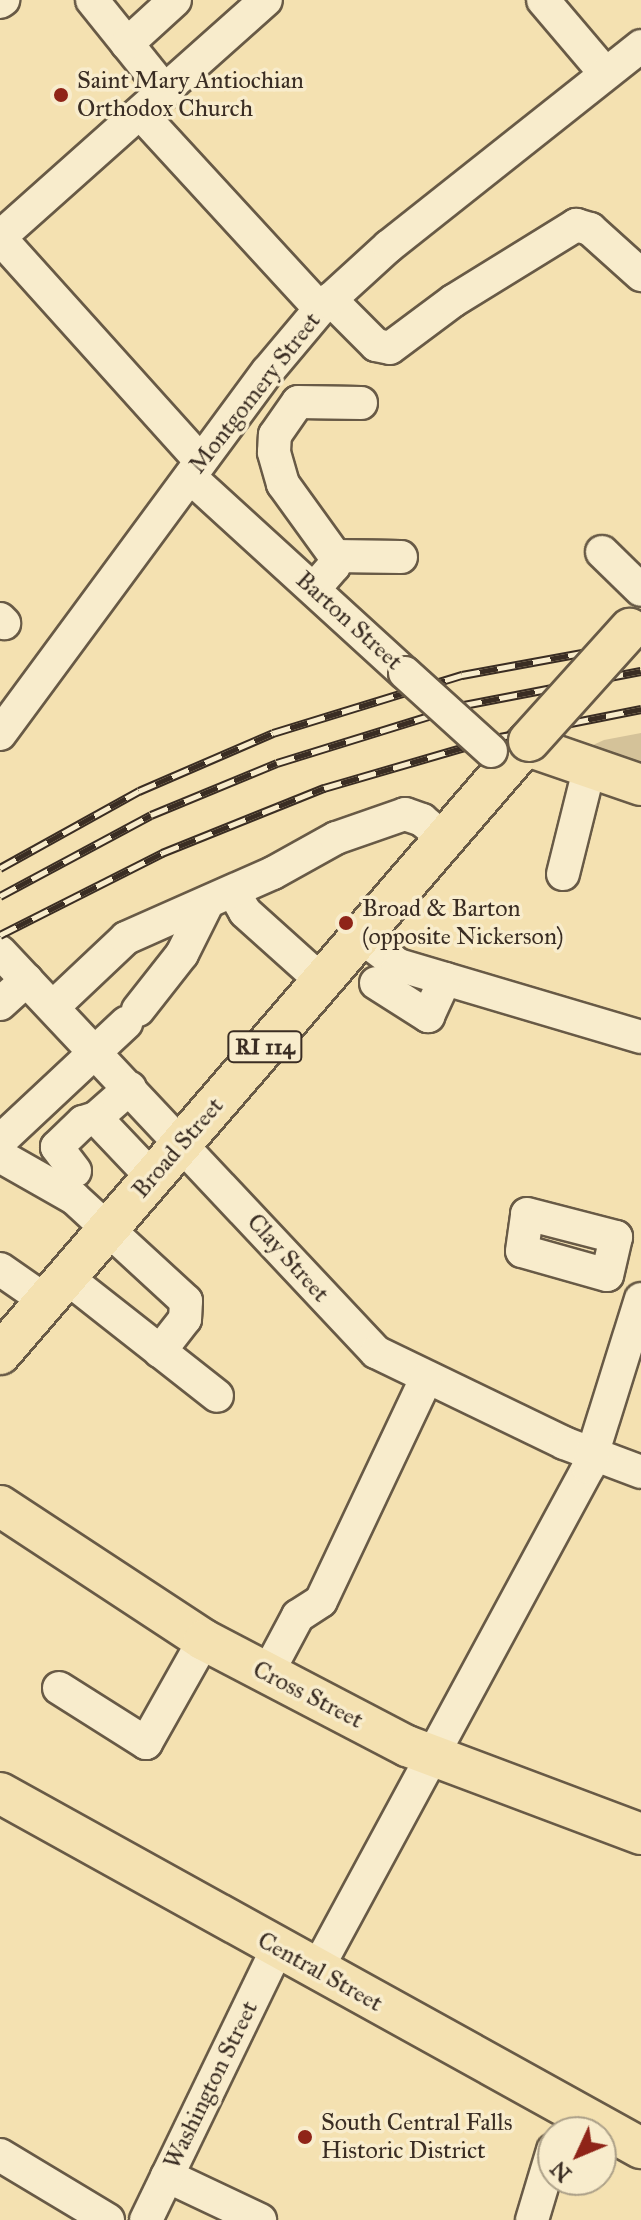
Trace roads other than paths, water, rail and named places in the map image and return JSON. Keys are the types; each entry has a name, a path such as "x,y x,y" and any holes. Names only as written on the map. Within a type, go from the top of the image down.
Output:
{"main road":[{"name":"Broad Street","path":"0,1354 445,839 513,751 636,623"},
{"name":"Barton Street","path":"513,751 641,785"},
{"name":"Cross Street","path":"0,1506 204,1640 267,1674 428,1756 641,1834"},
{"name":"Central Street","path":"0,1793 316,1971 557,2116"},
{"name":"Central Street","path":"617,2139 641,2148"}],"street":[{"path":"92,0 166,92"},
{"path":"127,44 175,0"},
{"path":"0,237 266,0"},
{"path":"543,0 605,73"},
{"name":"Montgomery Street","path":"0,734 38,661 196,469 325,304 641,46"},
{"path":"141,114 325,304 376,345 390,348 453,301 576,225 590,229 641,275"},
{"name":"Barton Street","path":"0,237 196,469 314,589 405,673 513,751"},
{"path":"314,589 334,566 335,556 283,484 274,452 275,435 298,402 361,403"},
{"path":"602,552 641,590"},
{"path":"335,556 401,557"},
{"path":"563,874 589,770"},
{"path":"53,1007 115,945 221,896 324,843 405,814 422,820 445,839"},
{"path":"0,1141 116,1030 163,979 221,896"},
{"path":"221,896 245,912 322,981"},
{"path":"360,936 386,959 641,1037"},
{"name":"Clay Street","path":"0,952 53,1007 116,1030 130,1088 365,1342 426,1379 594,1455 641,1472"},
{"path":"376,983 428,1016 445,979"},
{"path":"0,1004 27,980"},
{"path":"75,1171 57,1147 83,1122 96,1118 130,1088"},
{"path":"96,1118 152,1177"},
{"path":"0,1156 74,1198 186,1301 185,1319 160,1351"},
{"path":"0,1269 56,1289 160,1351 217,1396"},
{"path":"316,1971 428,1756 594,1455 641,1299"},
{"path":"267,1674 298,1616 321,1601 426,1379"},
{"path":"59,1688 146,1743 204,1640"},
{"name":"Washington Street","path":"146,2220 277,1949"},
{"path":"0,2155 108,2220"},
{"path":"167,2176 260,2220"},
{"path":"532,2220 539,2196"}],"railway":[{"path":"0,868 139,791 273,733 462,675 641,642"},
{"path":"0,896 151,815 277,763 464,705 641,671"},
{"path":"0,935 162,853 324,788 500,737 641,709"}],"place":[{"name":"Saint Mary Antiochian Orthodox Church","path":"61,95"},
{"name":"Broad & Barton (opposite Nickerson)","path":"346,923"},
{"name":"South Central Falls Historic District","path":"305,2137"}]}
